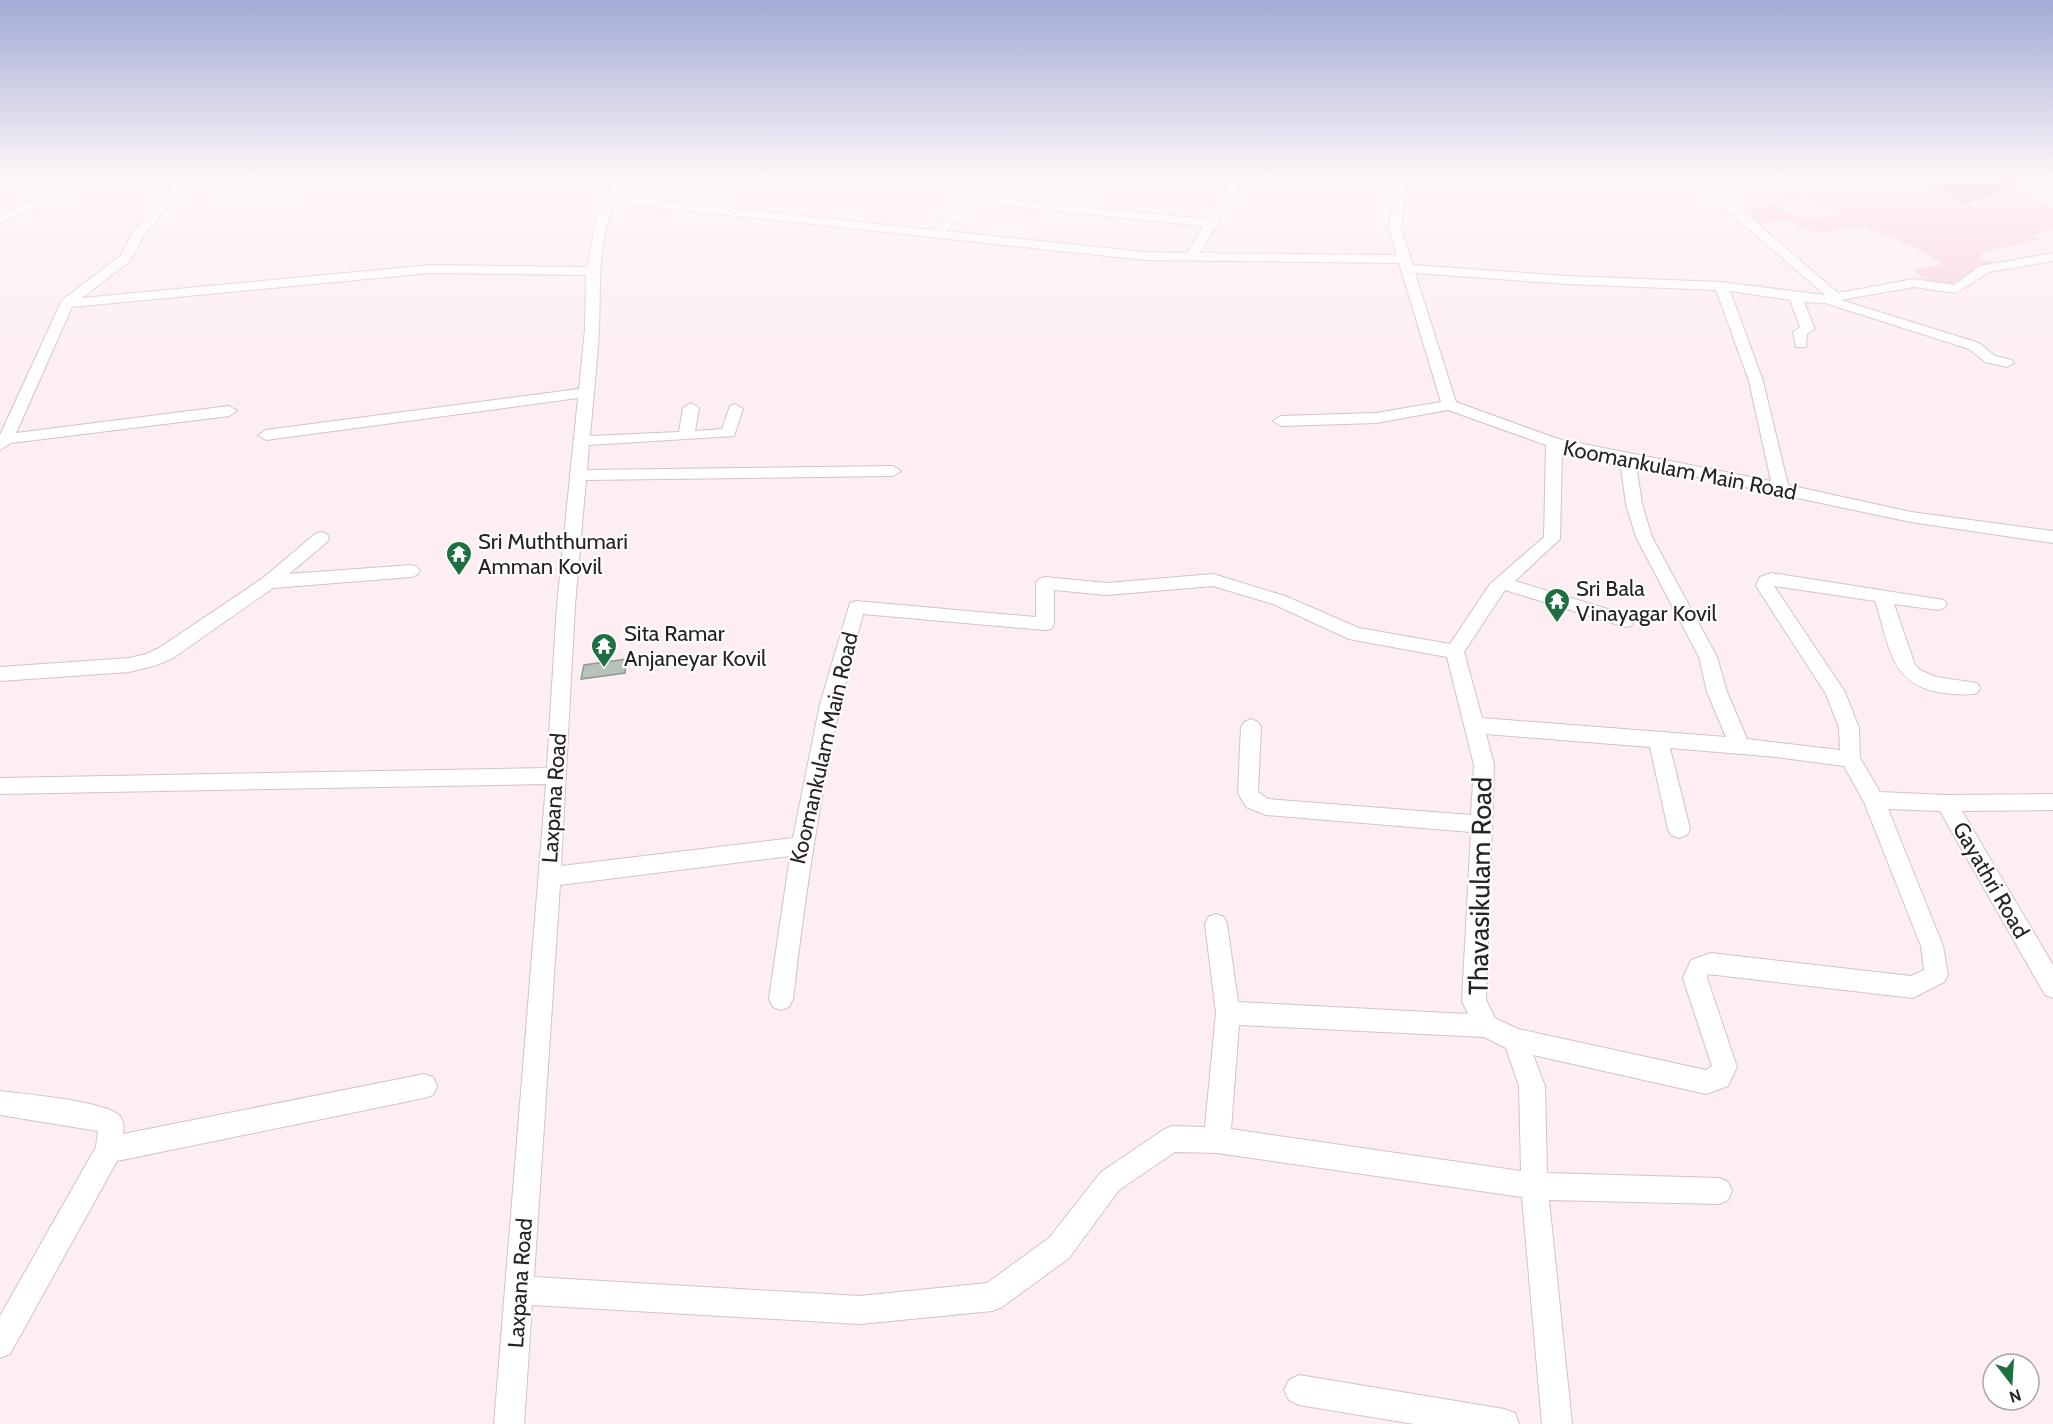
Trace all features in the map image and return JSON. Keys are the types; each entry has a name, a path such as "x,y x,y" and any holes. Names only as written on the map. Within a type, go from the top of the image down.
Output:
{"street":[{"path":"3,442 67,303 124,258 132,244"},
{"name":"Laxpana Road","path":"509,1424 549,877 566,605 591,329 593,271 598,244"},
{"path":"1029,244 1144,256 1406,264 1567,280 1721,286 1795,296 1830,298 1914,283 1956,289 1985,269 2053,256"},
{"path":"1191,257 1198,244"},
{"path":"1400,244 1449,405"},
{"path":"1771,244 1830,298 1974,346 1990,358 2007,363"},
{"path":"67,303 430,268 593,271"},
{"path":"1721,286 1756,381 1781,488"},
{"path":"1795,296 1808,329 1800,332 1801,344"},
{"path":"266,435 585,393"},
{"path":"1281,421 1376,418 1449,405 1554,443"},
{"path":"686,436 691,408"},
{"path":"581,441 729,433 735,409"},
{"path":"3,442 229,411"},
{"name":"Koomankulam Main Road","path":"781,999 801,846 835,675 856,607 1046,624 1045,583 1107,589 1213,580 1279,600 1355,634 1455,652 1496,588 1552,539 1554,443 1781,488 1911,517 2053,537"},
{"path":"1628,457 1634,504 1644,537 1708,657 1717,692 1740,746"},
{"path":"578,476 893,471"},
{"path":"0,674 129,665 150,660 166,652 269,582 321,538"},
{"path":"269,582 411,571"},
{"path":"1938,604 1771,579 1766,581 1765,586 1835,692 1849,728 1850,759 1874,800 1946,803 2053,802"},
{"path":"1502,583 1625,621"},
{"path":"1882,595 1907,668 1913,677 1923,682 1970,688"},
{"name":"Thavasikulam Road","path":"1455,652 1484,765 1474,1001 1486,1026 1515,1040 1706,1082 1719,1078 1725,1067 1695,978 1700,967 1711,963 1913,987 1936,975 1932,946 1874,800"},
{"path":"1473,725 1740,746 1850,759"},
{"path":"1251,727 1248,793 1253,801 1266,807 1481,824"},
{"path":"1658,740 1680,829"},
{"path":"0,786 555,776"},
{"name":"Gayathri Road","path":"1946,803 2053,987"},
{"path":"549,877 801,846"},
{"path":"1216,924 1228,1013 1217,1140"},
{"path":"1228,1013 1486,1026"},
{"path":"1515,1040 1532,1086 1534,1186 1557,1424"},
{"path":"109,1150 424,1086"},
{"path":"0,1103 100,1118 111,1125 109,1150 0,1344"},
{"path":"520,1290 860,1310 992,1298 1059,1248 1110,1181 1172,1139 1217,1140 1534,1186 1719,1191"},
{"path":"1299,1389 1503,1424"}],"shaded area":[{"path":"1907,244 2016,244 1982,252 1981,259 1993,262 1962,280 1944,285 1934,284 1913,270 1944,264"}],"building":[{"name":"Sita Ramar Anjaneyar Kovil","path":"626,659 625,673 581,679 584,665"}],"place":[{"name":"Sri Muththumari Amman Kovil","path":"459,577"},
{"name":"Sri Bala Vinayagar Kovil","path":"1557,624"},
{"name":"Sita Ramar Anjaneyar Kovil","path":"604,669"}]}
